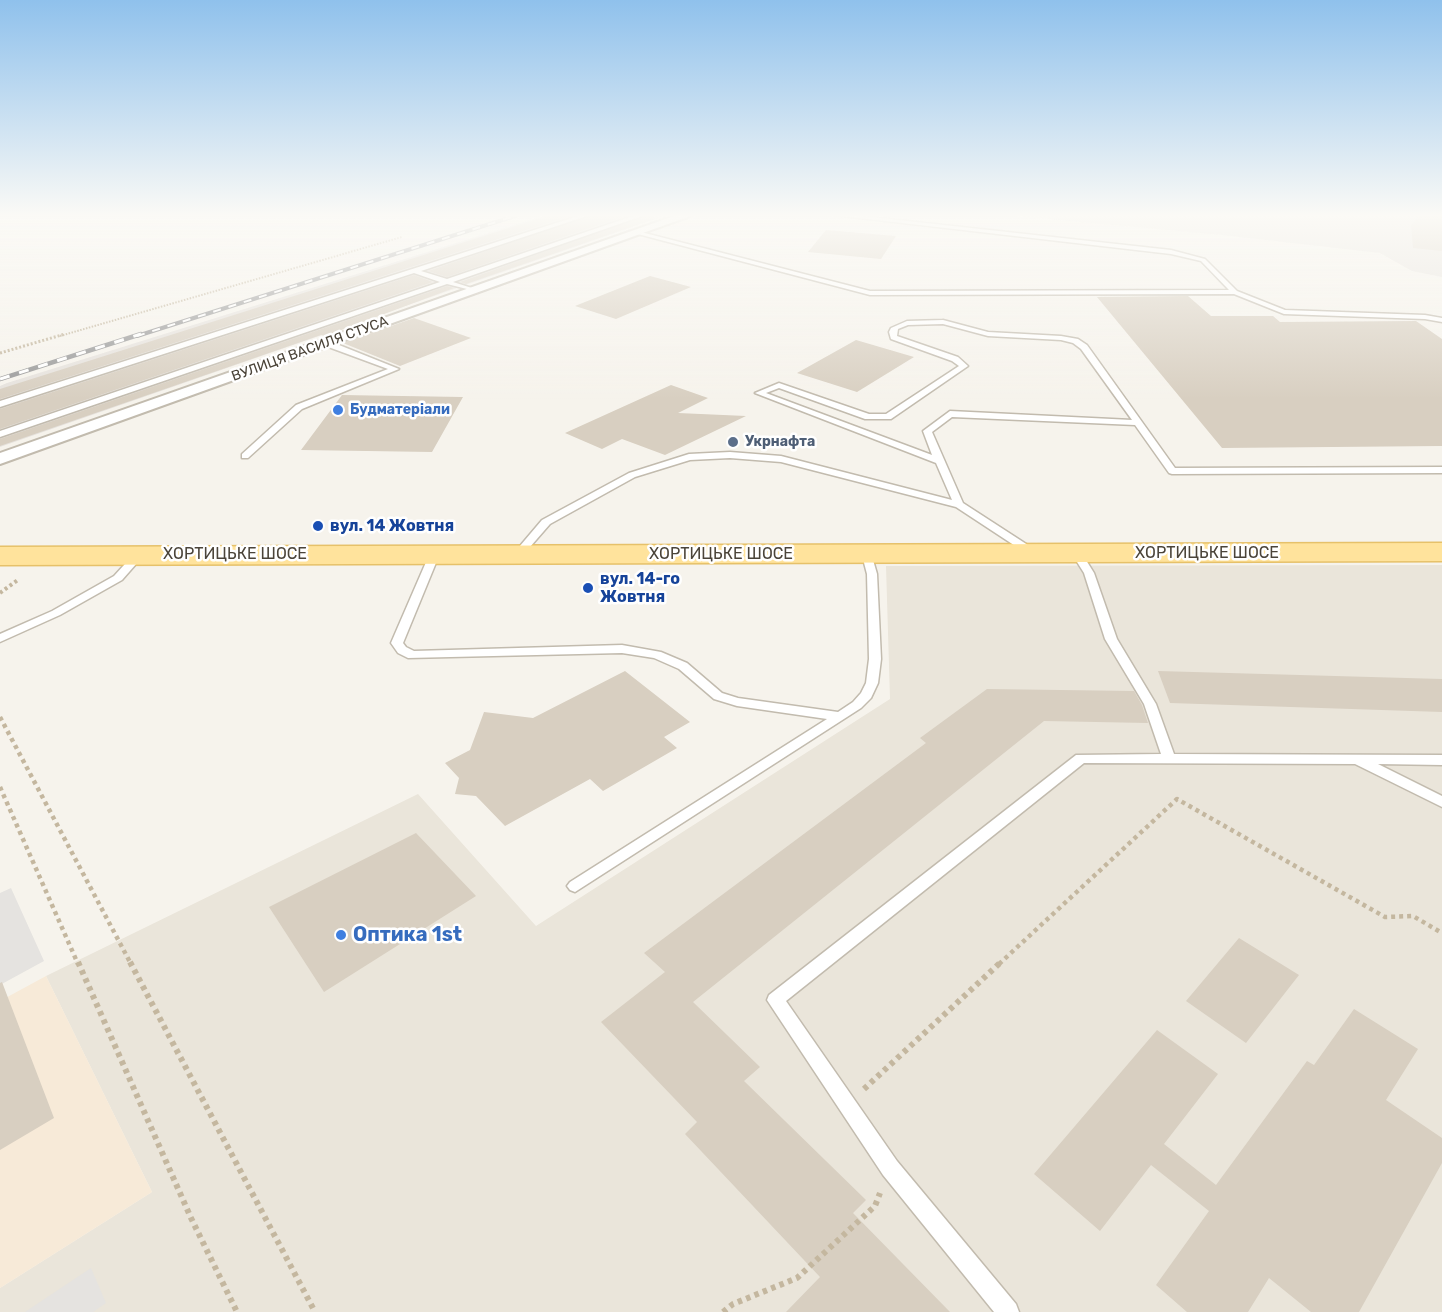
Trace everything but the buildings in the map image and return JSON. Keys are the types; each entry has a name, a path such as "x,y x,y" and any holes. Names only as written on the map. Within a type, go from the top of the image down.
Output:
{"main road":[{"name":"ХОРТИЦЬКЕ ШОСЕ","path":"0,556 1442,552"}],"street":[{"name":"ВУЛИЦЯ ВАСИЛЯ СТУСА","path":"0,459 513,276"}],"lane":[{"path":"0,404 398,276"},
{"path":"431,276 474,290"},
{"path":"0,434 466,276"},
{"path":"805,276 870,293 1235,292 1284,312 1425,317 1442,320"},
{"path":"1219,276 1235,292"},
{"path":"940,461 759,393 779,385 868,417 888,417 964,366 955,359 894,338 892,332 895,328 907,323 943,322 988,334 1061,338 1075,341 1084,347 1172,471 1442,470"},
{"path":"245,456 298,406 394,369 326,343"},
{"path":"959,505 927,431 950,414 1138,423"},
{"path":"519,553 546,522 632,475 688,457 730,455 781,459 959,505 1035,554"},
{"path":"435,553 397,644 402,651 412,655 622,648 657,655 683,666 718,696 737,702 839,716"},
{"path":"1077,554 1089,573 1111,639 1150,704 1169,758"},
{"path":"0,638 56,613 118,578 139,555"},
{"path":"574,886 839,716 867,695 875,672 872,574 867,555"},
{"path":"1008,1312 891,1168 775,1000 1081,758 1442,760"},
{"path":"1355,759 1442,802"}],"path":[{"path":"0,353 266,276"},
{"path":"0,593 25,576"},
{"path":"0,717 315,1312"},
{"path":"0,787 191,1218 237,1312"},
{"path":"847,1104 1177,799 1385,917 1413,916 1442,933"},
{"path":"723,1312 733,1304 797,1278 875,1206 891,1168"}],"shaded area":[{"path":"350,276 491,276 0,447 0,386"},
{"path":"1442,565 1442,1312 0,1312 0,1288 152,1192 46,976 418,794 536,926 890,699 886,566"},
{"path":"11,888 44,961 0,985 0,893"},
{"path":"46,976 152,1192 0,1288 0,1001"},
{"path":"91,1268 106,1303 93,1312 25,1312"}],"railway":[{"path":"137,336 325,276"},
{"path":"0,379 141,334"}],"place":[{"name":"Будматеріали","path":"338,410"},
{"name":"Укрнафта","path":"733,442"},
{"name":"вул. 14 Жовтня","path":"318,526"},
{"name":"вул. 14-го Жовтня","path":"588,588"},
{"name":"Оптика 1st","path":"341,935"}]}
